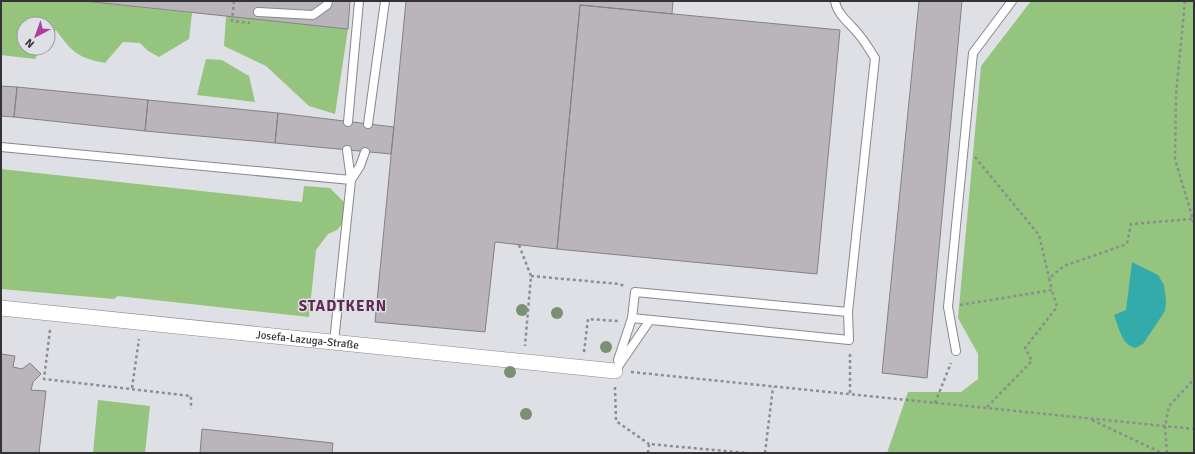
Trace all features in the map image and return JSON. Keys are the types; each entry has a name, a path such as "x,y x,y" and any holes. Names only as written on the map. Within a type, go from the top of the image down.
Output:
{"street":[{"name":"Josefa-Lazuga-Straße","path":"1,308 615,371"}],"lane":[{"path":"258,12 313,15 327,5 328,1"},
{"path":"348,122 359,1"},
{"path":"368,124 385,1"},
{"path":"632,318 849,340 848,312 875,58 860,36 847,22 835,5 835,1"},
{"path":"956,351 948,307 973,53 1012,1"},
{"path":"1,147 351,180"},
{"path":"334,342 351,180 346,150"},
{"path":"351,180 360,166 365,152"},
{"path":"615,371 632,318 635,292 848,312"},
{"path":"615,371 650,320"}],"path":[{"path":"232,21 234,1"},
{"path":"1185,1 1176,95 1175,159 1194,223"},
{"path":"963,154 977,158 1039,235 1057,307 1025,348 1032,361 987,408"},
{"path":"1049,278 1064,266 1127,244 1131,224 1193,219"},
{"path":"519,245 531,276 524,361"},
{"path":"531,276 620,284 635,292"},
{"path":"948,307 1052,290"},
{"path":"51,314 44,379 191,396 191,409"},
{"path":"582,367 588,319 617,321 632,318"},
{"path":"132,388 141,323"},
{"path":"849,340 850,395"},
{"path":"935,403 956,351"},
{"path":"747,453 649,444 616,421 615,371 1194,429"},
{"path":"1167,453 1165,427 1169,406 1194,378"},
{"path":"765,453 772,387"},
{"path":"1089,419 1162,453"},
{"path":"648,453 649,444"}],"green space":[{"path":"1,1 84,1 192,13 189,39 159,57 148,51 140,43 123,42 105,63 88,59 71,49 56,30 56,16 16,16 16,56 37,56 35,59 1,55"},
{"path":"1031,1 1194,1 1194,453 887,453 908,392 961,392 978,379 978,354 958,318 981,66"},
{"path":"226,16 348,29 335,114 309,106 266,66 224,46"},
{"path":"206,59 222,60 249,76 255,102 197,95"},
{"path":"1,169 302,202 304,186 330,188 344,202 346,219 337,230 328,234 316,250 309,317 118,296 114,299 1,289"},
{"path":"98,400 150,406 145,453 93,453"}],"water":[{"path":"1132,262 1158,275 1164,285 1166,301 1165,311 1143,344 1135,348 1130,346 1124,339 1114,315 1126,310"}],"building":[{"path":"84,1 350,1 348,29"},
{"path":"406,1 673,1 672,14 580,5 557,249 495,242 485,332 375,322"},
{"path":"919,1 962,1 927,378 882,373"},
{"path":"580,5 840,30 817,274 557,249"},
{"path":"1,86 17,87 14,117 1,116"},
{"path":"17,87 148,100 145,131 14,117"},
{"path":"148,100 278,113 275,143 145,131"},
{"path":"278,113 394,127 391,154 275,143"},
{"path":"1,354 15,356 13,367 22,369 30,363 41,374 33,382 31,390 46,391 39,453 1,453"},
{"path":"202,429 333,443 332,453 200,453"}],"district":[{"name":"STADTKERN","path":"343,306"}]}
